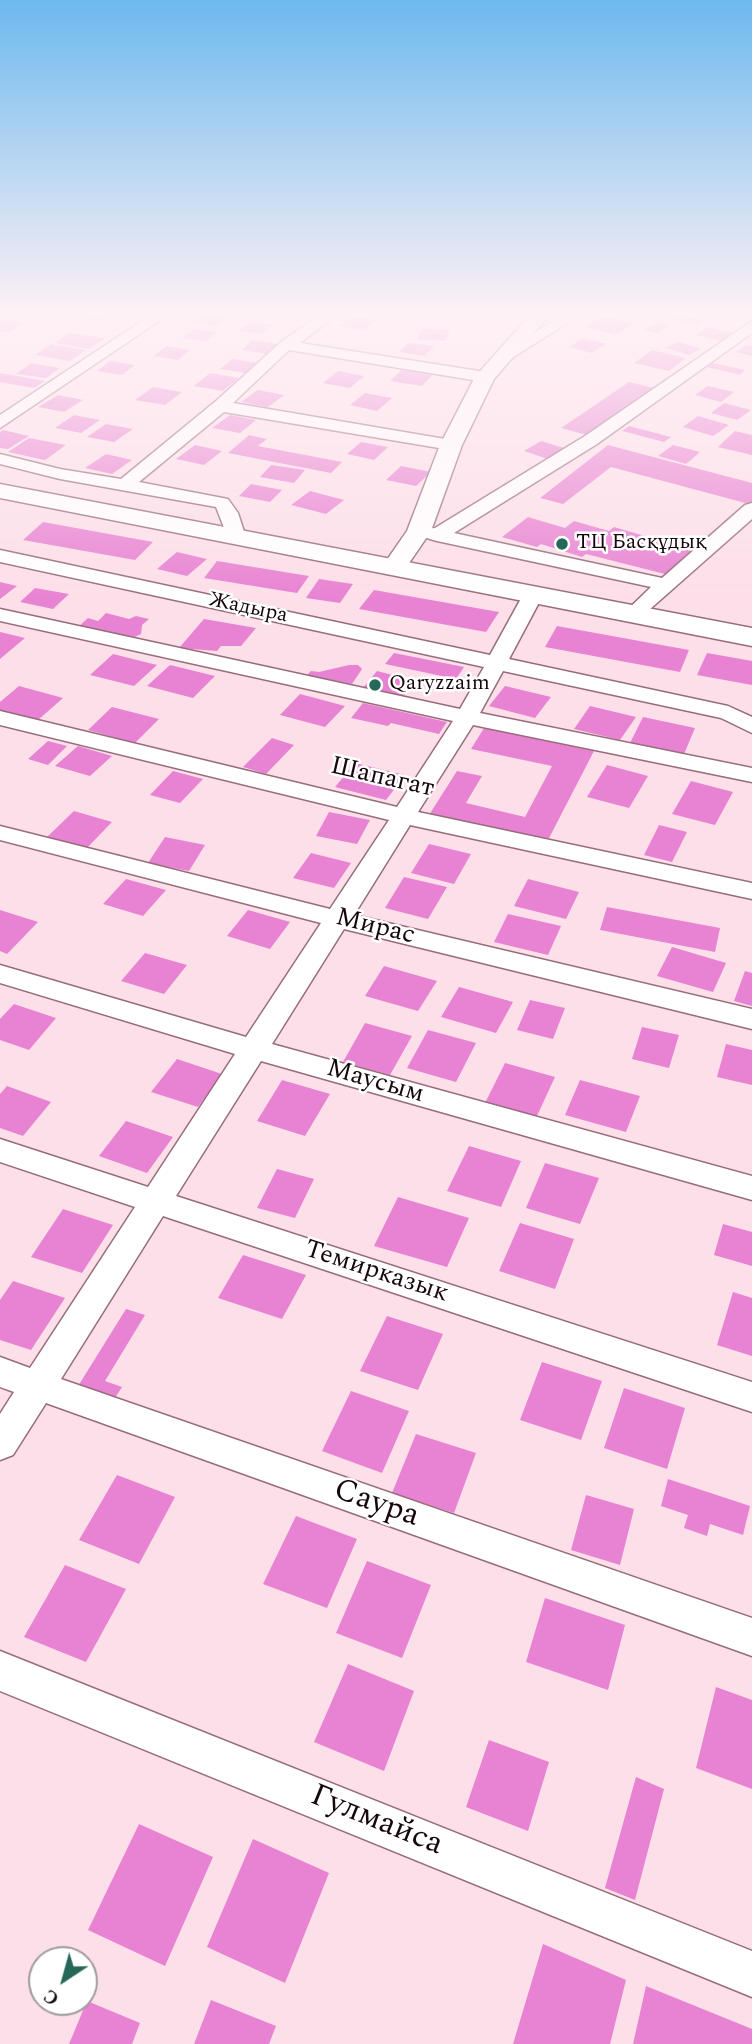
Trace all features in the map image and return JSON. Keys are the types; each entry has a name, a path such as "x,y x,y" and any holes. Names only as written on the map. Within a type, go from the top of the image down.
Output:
{"main road":[{"path":"0,491 752,637"}],"street":[{"path":"0,423 19,410"},
{"path":"124,486 215,410"},
{"path":"247,410 451,444"},
{"path":"428,533 451,444 468,410"},
{"path":"394,567 428,533 591,440 633,410"},
{"path":"0,459 60,474 222,503 229,513 237,538"},
{"path":"634,614 752,509"},
{"path":"428,533 667,585"},
{"name":"Жадыра","path":"0,556 728,713 752,726"},
{"path":"0,1444 467,717 533,595"},
{"path":"0,615 467,717 752,775"},
{"name":"Шапагат","path":"0,718 404,816 752,891"},
{"name":"Мирас","path":"0,833 337,919 752,1020"},
{"name":"Маусым","path":"0,974 253,1049 752,1188"},
{"name":"Темирказык","path":"0,1150 752,1397"},
{"name":"Саура","path":"0,1372 752,1637"},
{"name":"Гулмайса","path":"0,1671 752,1974"}],"building":[{"path":"587,410 622,410 587,435 561,428"},
{"path":"714,410 750,410 737,420 711,413"},
{"path":"74,415 100,420 81,433 55,428"},
{"path":"230,415 256,420 240,433 212,428"},
{"path":"698,416 729,425 713,436 683,427"},
{"path":"106,424 133,429 114,442 87,437"},
{"path":"629,426 671,437 664,442 622,431"},
{"path":"3,430 29,436 8,449 0,448 0,432"},
{"path":"735,431 752,435 752,455 718,447"},
{"path":"249,435 267,439 258,446 342,462 331,473 228,453"},
{"path":"29,438 66,445 45,460 8,452"},
{"path":"541,441 571,450 554,461 524,451"},
{"path":"361,442 388,447 374,460 347,454"},
{"path":"195,445 222,451 204,465 176,459"},
{"path":"608,445 752,483 752,502 749,504 611,467 563,504 540,498"},
{"path":"673,445 700,452 686,464 658,456"},
{"path":"106,454 132,460 112,474 85,468"},
{"path":"271,465 305,470 294,483 260,477"},
{"path":"401,466 431,472 416,486 386,480"},
{"path":"251,484 282,490 270,502 239,496"},
{"path":"310,491 344,500 326,514 291,505"},
{"path":"528,517 565,528 574,521 609,531 614,527 693,550 665,574 502,537"},
{"path":"43,522 153,542 135,560 23,540"},
{"path":"177,552 207,559 187,576 157,569"},
{"path":"217,561 309,576 297,593 204,578"},
{"path":"319,579 353,584 340,603 306,598"},
{"path":"0,582 17,586 0,599"},
{"path":"35,588 69,594 53,609 20,602"},
{"path":"374,590 499,612 486,632 359,609"},
{"path":"106,613 129,619 136,616 149,619 142,625 141,634 128,640 77,628 88,618 98,621"},
{"path":"204,619 256,628 241,646 221,646 217,651 179,648"},
{"path":"557,626 689,650 680,672 545,647"},
{"path":"0,632 25,638 0,659"},
{"path":"394,653 464,667 456,679 385,664"},
{"path":"707,653 752,661 752,685 697,675"},
{"path":"113,654 157,665 134,686 90,675"},
{"path":"170,665 215,676 193,698 147,686"},
{"path":"358,665 362,669 352,684 307,675 311,671 319,672"},
{"path":"377,671 416,681 401,699 362,689"},
{"path":"19,686 63,698 38,720 0,710 0,702"},
{"path":"505,686 551,697 535,718 489,706"},
{"path":"300,694 345,706 325,727 280,715"},
{"path":"363,703 447,722 439,734 391,723 388,726 351,718"},
{"path":"590,706 636,717 620,740 574,729"},
{"path":"112,707 159,719 135,743 88,730"},
{"path":"643,717 695,728 684,754 630,743"},
{"path":"484,728 594,751 547,842 429,815 457,771 482,776 466,803 525,817 552,766 471,749"},
{"path":"272,738 294,745 266,774 243,767"},
{"path":"48,741 67,746 48,765 28,759"},
{"path":"78,746 112,756 90,776 55,766"},
{"path":"355,763 405,775 386,800 335,787"},
{"path":"607,765 648,776 629,808 587,797"},
{"path":"173,771 203,779 180,803 150,795"},
{"path":"691,781 733,792 715,825 672,814"},
{"path":"74,811 112,822 86,849 47,837"},
{"path":"329,812 370,820 357,844 316,836"},
{"path":"659,825 687,832 672,862 644,855"},
{"path":"165,837 205,845 189,871 148,863"},
{"path":"429,844 471,854 454,884 411,873"},
{"path":"311,853 351,863 334,888 293,878"},
{"path":"404,877 447,887 428,919 385,908"},
{"path":"126,879 166,890 143,916 103,904"},
{"path":"528,879 579,892 566,919 514,906"},
{"path":"607,907 720,928 715,952 600,930"},
{"path":"0,910 38,922 7,954 0,951"},
{"path":"248,910 290,922 270,949 227,936"},
{"path":"508,914 561,926 548,955 494,942"},
{"path":"672,947 726,963 713,992 657,976"},
{"path":"145,953 187,965 164,994 121,981"},
{"path":"384,966 437,981 418,1011 365,996"},
{"path":"745,971 752,973 752,1006 734,1001"},
{"path":"459,987 513,1002 496,1033 441,1017"},
{"path":"530,1000 565,1008 553,1039 517,1030"},
{"path":"14,1004 56,1018 29,1050 0,1040 0,1019"},
{"path":"365,1023 412,1036 390,1075 343,1062"},
{"path":"642,1027 679,1035 669,1068 632,1059"},
{"path":"428,1030 476,1043 456,1082 407,1068"},
{"path":"726,1044 752,1050 752,1085 717,1077"},
{"path":"177,1059 222,1074 198,1107 151,1092"},
{"path":"505,1063 555,1077 536,1118 485,1103"},
{"path":"282,1080 330,1094 305,1136 257,1121"},
{"path":"580,1080 640,1096 626,1132 565,1115"},
{"path":"7,1086 51,1102 23,1136 0,1128 0,1094"},
{"path":"126,1121 173,1137 147,1173 99,1156"},
{"path":"469,1146 521,1161 501,1207 447,1191"},
{"path":"545,1163 599,1178 580,1224 526,1208"},
{"path":"277,1169 314,1179 295,1218 257,1208"},
{"path":"398,1197 469,1218 447,1267 374,1246"},
{"path":"63,1209 113,1225 82,1273 31,1257"},
{"path":"520,1223 574,1239 555,1289 499,1271"},
{"path":"723,1224 752,1232 752,1266 714,1255"},
{"path":"243,1255 306,1275 282,1319 218,1298"},
{"path":"13,1281 65,1298 31,1350 0,1340 0,1300"},
{"path":"733,1292 752,1298 752,1356 717,1345"},
{"path":"126,1309 145,1315 105,1381 122,1387 111,1404 75,1391"},
{"path":"387,1316 443,1334 418,1390 360,1371"},
{"path":"542,1362 602,1381 581,1440 520,1420"},
{"path":"624,1388 685,1408 667,1469 604,1448"},
{"path":"351,1391 409,1411 382,1473 322,1451"},
{"path":"416,1434 476,1453 454,1513 392,1493"},
{"path":"117,1475 175,1497 139,1564 79,1540"},
{"path":"668,1479 750,1506 743,1535 710,1524 707,1536 684,1528 688,1515 661,1506"},
{"path":"586,1495 634,1509 620,1565 571,1550"},
{"path":"296,1516 357,1539 327,1608 263,1584"},
{"path":"367,1561 431,1585 402,1658 336,1633"},
{"path":"65,1565 126,1589 86,1662 24,1637"},
{"path":"545,1598 625,1625 608,1690 526,1662"},
{"path":"348,1664 414,1691 384,1771 314,1742"},
{"path":"716,1687 752,1700 752,1789 696,1768"},
{"path":"489,1740 549,1762 528,1831 466,1807"},
{"path":"636,1777 664,1789 635,1900 605,1888"},
{"path":"139,1824 213,1857 165,1966 88,1930"},
{"path":"253,1839 329,1873 285,1983 207,1947"},
{"path":"543,1944 626,1980 610,2044 513,2044"},
{"path":"646,1986 752,2029 752,2044 633,2044"},
{"path":"211,2000 276,2026 269,2044 194,2044"},
{"path":"98,2006 140,2023 132,2044 69,2044 81,2016 98,2016"}],"place":[{"name":"ТЦ Басқұдық","path":"562,544"},
{"name":"Qaryzzaim","path":"375,685"}]}
